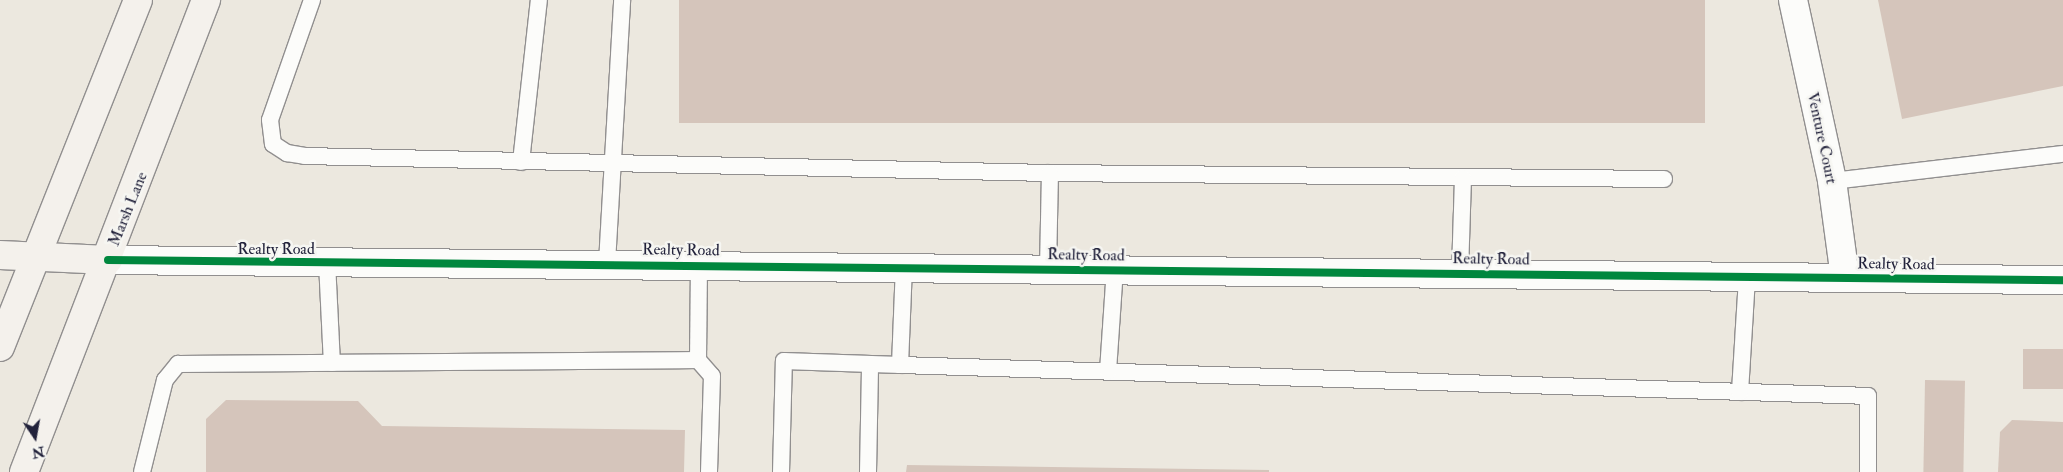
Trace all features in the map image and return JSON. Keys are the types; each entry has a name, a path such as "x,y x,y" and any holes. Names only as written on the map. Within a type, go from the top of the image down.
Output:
{"main road":[{"path":"0,347 138,0"},
{"name":"Marsh Lane","path":"24,472 61,370 108,260 206,0"},
{"path":"0,255 35,255 108,260"}],"street":[{"name":"Venture Court","path":"1793,0 1832,181 1846,277"},
{"name":"Realty Road","path":"108,260 904,266 2063,280"}],"lane":[{"path":"312,0 270,120 274,144 287,153 304,156 1050,173 1664,179"},
{"path":"521,162 539,0"},
{"path":"607,263 611,164 622,0"},
{"path":"1832,181 2063,154"},
{"path":"1048,268 1050,173"},
{"path":"1460,273 1463,178"},
{"path":"327,262 332,363"},
{"path":"699,264 698,360 712,376 709,472"},
{"path":"900,365 904,266"},
{"path":"1108,372 1115,269"},
{"path":"1740,392 1747,276"},
{"path":"142,472 165,380 178,364 698,360"},
{"path":"781,472 784,361 1868,396 1868,472"},
{"path":"868,472 870,364"}],"building":[{"path":"679,0 1705,0 1705,123 679,123"},
{"path":"1878,0 2063,0 2063,86 1902,119"},
{"path":"2023,349 2063,349 2063,389 2023,389"},
{"path":"1925,380 1965,381 1963,472 1923,472"},
{"path":"226,400 358,401 382,426 685,430 684,472 206,472 206,419"},
{"path":"2012,420 2063,422 2063,472 1998,472 2000,432"},
{"path":"907,465 1269,470 1269,472 906,472"}],"cycle path":[{"path":"108,260 2063,280"}]}
